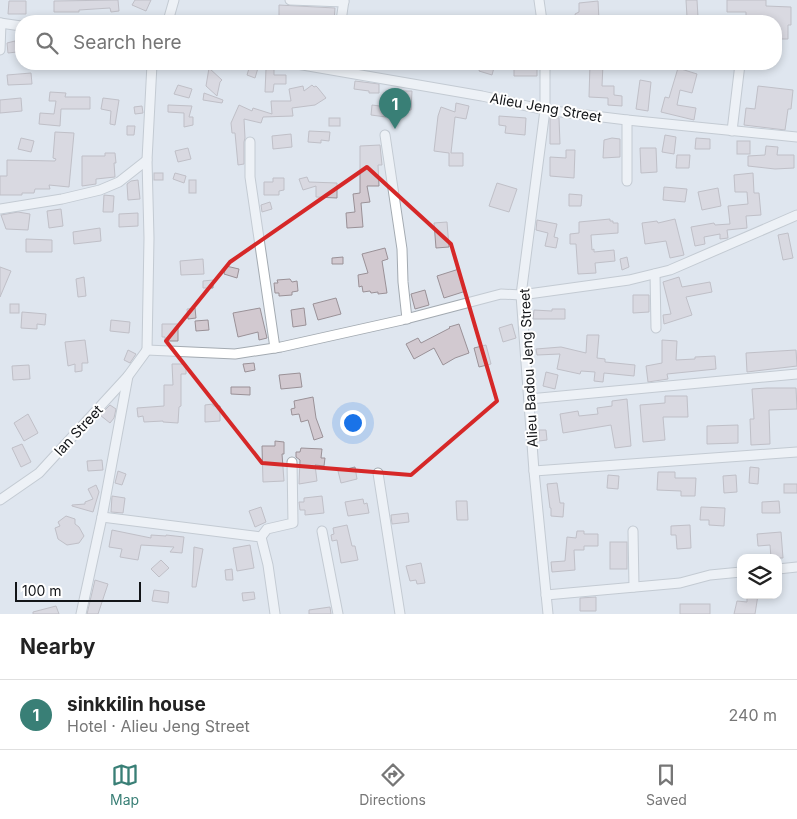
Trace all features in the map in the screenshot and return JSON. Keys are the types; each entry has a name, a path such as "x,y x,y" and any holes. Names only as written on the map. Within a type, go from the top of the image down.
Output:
{"street":[{"path":"170,15 174,0"},
{"path":"290,0 344,1 341,15"},
{"path":"539,0 541,15"},
{"path":"0,50 1,23 15,25"},
{"path":"152,70 147,160 149,238 147,350 235,354 275,348 407,319 501,294 521,295 629,280 670,270 797,215"},
{"name":"Alieu Jeng Street","path":"348,70 545,110 797,137"},
{"name":"Alieu Badou Jeng Street","path":"545,70 545,110 521,295 534,471 548,614"},
{"path":"732,131 739,70"},
{"path":"627,120 627,181"},
{"path":"385,136 402,249 402,282 407,319"},
{"path":"250,142 250,177 275,348"},
{"path":"0,209 62,199 100,190 119,182 147,160"},
{"path":"655,274 656,328"},
{"name":"Ian Street","path":"0,500 39,473 128,376 147,350"},
{"path":"528,399 797,374"},
{"path":"81,614 102,517 128,376"},
{"path":"534,471 797,452"},
{"path":"261,537 267,529 292,523 292,462"},
{"path":"378,473 400,614"},
{"path":"102,517 261,537"},
{"path":"322,531 338,614"},
{"path":"633,531 634,587"},
{"path":"261,537 268,566 275,614"},
{"path":"782,569 797,567"},
{"path":"546,595 680,582 710,575 737,572"}],"highlighted area":[{"path":"367,167 451,244 497,401 411,475 262,463 166,341 230,262"}],"building":[{"path":"118,0 119,11 111,12 110,8 79,10 79,12 54,12 54,1"},
{"path":"135,0 151,0 146,11 132,5"},
{"path":"686,0 697,0 698,15 687,15"},
{"path":"727,0 766,0 766,6 791,7 791,25 788,25 788,39 782,39 782,15 746,15 746,12 727,12"},
{"path":"9,1 26,1 26,14 8,14"},
{"path":"598,1 599,15 575,15 579,12 579,3"},
{"path":"279,5 335,8 334,15 279,15"},
{"path":"15,41 15,52 8,53 7,43"},
{"path":"209,70 222,80 217,96 206,86"},
{"path":"248,70 257,70 255,78 247,75"},
{"path":"266,70 274,70 274,75 286,75 286,84 274,84 273,92 265,92"},
{"path":"479,70 493,70 492,75"},
{"path":"514,70 537,70 537,76 514,76"},
{"path":"590,70 603,70 602,86 614,86 614,95 622,96 622,106 608,105 608,98 589,97"},
{"path":"677,70 697,74 692,93 680,90 677,105 696,108 694,120 661,112 665,97 669,98"},
{"path":"31,73 32,84 8,85 7,75"},
{"path":"640,80 651,82 648,111 636,109"},
{"path":"355,81 379,84 379,93 369,93 369,91 354,89"},
{"path":"178,85 192,89 189,98 174,94"},
{"path":"312,85 316,86 326,98 315,105 292,108 293,116 263,117 261,123 244,119 244,164 238,165 235,133 232,133 231,123 239,105 252,111 253,108 272,114 271,101 291,101 289,89 303,86 304,91"},
{"path":"758,86 793,90 791,109 788,109 785,130 744,125 746,108 755,109"},
{"path":"394,91 412,91 411,110 394,109"},
{"path":"50,92 66,93 65,97 90,97 90,109 61,109 60,126 39,124 40,113 54,114 56,101 49,101"},
{"path":"204,93 223,100 222,103 203,100"},
{"path":"21,98 22,111 0,113 0,100"},
{"path":"103,98 119,100 115,125 110,124 111,111 101,109"},
{"path":"456,103 469,106 466,119 455,117 451,153 463,153 463,166 449,166 449,153 434,151 438,116 441,107 455,112"},
{"path":"168,105 192,106 189,117 193,117 193,125 184,127 184,113 168,112"},
{"path":"372,105 387,107 386,117 371,115"},
{"path":"142,106 143,113 135,114 134,107"},
{"path":"499,116 526,118 525,135 505,133 506,126 499,125"},
{"path":"550,117 559,118 560,144 550,144"},
{"path":"329,118 340,118 340,126 329,126"},
{"path":"127,126 135,126 134,135 127,135"},
{"path":"309,131 330,132 329,141 321,140 321,143 308,142"},
{"path":"55,132 74,133 69,187 49,185 50,189 35,189 34,193 0,195 0,176 7,176 7,160 55,161 56,159 53,158"},
{"path":"291,134 292,147 273,149 272,136"},
{"path":"665,135 676,137 674,154 662,152"},
{"path":"21,138 34,141 31,152 18,149"},
{"path":"696,138 710,139 710,149 695,149"},
{"path":"620,139 620,157 603,158 604,140"},
{"path":"737,141 750,141 750,154 737,154"},
{"path":"380,145 382,165 378,165 379,186 367,186 370,202 361,203 363,227 347,228 346,213 355,212 353,194 360,193 360,146"},
{"path":"766,146 778,147 777,155 794,155 794,168 775,169 748,166 748,156 765,155"},
{"path":"188,148 191,159 178,162 175,151"},
{"path":"640,148 656,148 657,172 641,173"},
{"path":"566,150 575,150 574,178 550,176 550,157 566,158"},
{"path":"105,153 115,153 115,177 96,179 96,184 82,186 82,156 105,156"},
{"path":"677,155 690,155 689,168 676,168"},
{"path":"154,173 163,173 163,180 154,180"},
{"path":"175,173 186,176 184,183 173,179"},
{"path":"753,173 754,193 759,193 761,215 746,216 747,228 727,230 728,238 720,239 720,234 704,237 705,244 695,246 691,227 714,223 715,225 730,224 728,206 748,204 747,192 735,192 734,175"},
{"path":"307,177 309,182 337,183 337,198 316,197 316,186 303,190 299,179"},
{"path":"273,178 284,178 284,190 279,191 279,195 264,195 264,182 273,182"},
{"path":"138,180 140,199 128,200 127,184"},
{"path":"189,180 196,180 196,193 189,193"},
{"path":"497,183 517,189 509,212 489,206"},
{"path":"664,187 687,189 685,202 663,200"},
{"path":"718,188 721,206 702,210 698,192"},
{"path":"569,194 582,195 581,206 569,206"},
{"path":"104,195 114,196 113,212 103,212"},
{"path":"270,202 272,209 262,212 261,205"},
{"path":"61,209 63,226 49,228 47,211"},
{"path":"18,212 30,214 28,230 6,229 1,215"},
{"path":"138,213 138,226 119,227 119,214"},
{"path":"610,219 613,223 618,223 618,233 591,235 592,250 594,249 594,252 614,250 615,261 595,263 596,273 578,274 576,244 570,244 570,234 579,233 579,222"},
{"path":"675,219 684,255 670,258 666,241 645,244 642,223 657,221 658,223"},
{"path":"537,220 557,224 554,237 558,238 556,248 545,246 548,233 536,230"},
{"path":"447,222 449,247 436,248 434,223"},
{"path":"100,228 101,241 74,244 73,232"},
{"path":"788,233 793,258 783,260 778,235"},
{"path":"26,239 52,240 52,252 26,252"},
{"path":"385,248 388,259 382,261 387,293 363,292 362,286 359,287 358,275 368,273 362,254"},
{"path":"343,257 343,264 332,264 332,258"},
{"path":"627,257 629,267 622,270 620,259"},
{"path":"203,259 204,274 181,275 180,261"},
{"path":"226,266 239,269 237,278 224,274"},
{"path":"0,267 11,271 0,297"},
{"path":"459,269 466,291 444,298 437,276"},
{"path":"84,277 86,296 78,297 76,279"},
{"path":"679,277 682,287 710,282 712,292 686,297 692,315 664,324 663,315 671,314 663,282"},
{"path":"290,279 292,282 297,281 298,291 292,292 292,295 279,296 279,293 275,293 274,283 278,283 277,280"},
{"path":"213,280 213,288 203,288 203,281"},
{"path":"425,290 429,305 415,309 411,294"},
{"path":"633,295 649,295 649,312 633,313"},
{"path":"336,298 341,314 318,320 313,304"},
{"path":"10,304 19,304 19,313 10,313"},
{"path":"195,308 196,318 188,319 187,309"},
{"path":"260,308 267,338 259,340 258,332 238,337 233,313"},
{"path":"304,308 306,325 293,327 291,310"},
{"path":"552,309 565,309 565,319 533,319 534,310 552,311"},
{"path":"22,312 46,314 45,325 37,324 37,329 21,328"},
{"path":"111,320 130,322 129,333 110,331"},
{"path":"208,320 209,330 196,331 195,321"},
{"path":"162,324 178,324 178,341 165,341 165,337 162,337"},
{"path":"459,324 469,353 443,365 434,348 414,359 406,344 418,338 421,343 449,327"},
{"path":"512,324 516,338 503,342 499,328"},
{"path":"587,335 599,335 597,358 605,359 605,362 635,365 634,376 604,373 603,382 594,381 595,372 581,371 580,374 557,369 560,354 537,355 536,349 561,347 586,353"},
{"path":"85,340 88,363 82,363 82,371 75,372 75,364 68,366 65,342"},
{"path":"662,340 677,341 676,360 715,356 716,369 667,374 668,379 648,382 646,366 662,363"},
{"path":"486,345 491,364 479,367 474,348"},
{"path":"128,350 136,354 130,363 124,360"},
{"path":"796,350 797,366 747,372 746,353"},
{"path":"254,363 255,370 245,372 243,364"},
{"path":"172,364 186,364 186,374 181,374 181,406 179,407 178,423 163,421 144,422 143,416 138,417 137,408 164,406 164,385 173,385"},
{"path":"29,365 30,379 13,380 12,366"},
{"path":"546,372 558,375 555,389 543,386"},
{"path":"300,373 302,387 281,389 279,375"},
{"path":"231,387 250,387 250,395 231,394"},
{"path":"796,388 797,409 769,410 770,444 751,445 750,419 754,419 752,389"},
{"path":"665,396 687,396 688,417 663,417 665,440 643,442 640,405 665,403"},
{"path":"313,397 316,418 323,437 314,440 308,420 301,422 299,414 292,415 291,409 295,408 294,401"},
{"path":"627,399 631,446 615,448 611,425 563,433 560,414 578,411 579,416 598,414 597,408 612,406 612,401"},
{"path":"213,404 213,406 220,406 220,421 205,422 205,405"},
{"path":"110,405 116,409 114,418 110,423 100,415"},
{"path":"28,414 38,433 24,441 14,423"},
{"path":"738,425 738,443 707,444 707,426"},
{"path":"539,430 546,430 547,440 539,441"},
{"path":"275,441 284,442 284,454 282,454 284,481 263,482 262,446 275,446"},
{"path":"22,444 31,462 21,467 12,448"},
{"path":"301,448 322,449 321,458 325,458 324,466 315,465 317,481 299,484 300,460 296,457 296,452 300,452"},
{"path":"102,460 103,470 88,471 87,461"},
{"path":"355,467 357,479 341,483 338,471"},
{"path":"750,467 759,468 758,484 749,483"},
{"path":"118,471 126,474 122,485 115,483"},
{"path":"658,472 675,472 675,478 696,478 695,496 681,496 681,491 657,490"},
{"path":"608,475 619,476 618,489 607,488"},
{"path":"736,475 737,492 724,493 723,476"},
{"path":"557,483 560,503 564,503 563,517 551,516 547,484"},
{"path":"784,484 797,484 797,493 784,493"},
{"path":"96,485 99,492 93,512 72,506 85,504 85,502 93,499 88,489"},
{"path":"112,496 125,498 123,513 111,512"},
{"path":"322,496 324,513 305,515 305,510 300,510 299,502 304,502 304,498"},
{"path":"363,499 364,504 367,503 369,513 348,516 345,502"},
{"path":"456,501 467,501 468,520 457,520"},
{"path":"779,501 780,513 762,513 762,502"},
{"path":"261,507 266,522 255,527 249,511"},
{"path":"701,507 725,508 724,526 709,525 709,520 700,520"},
{"path":"408,513 409,522 392,524 391,515"},
{"path":"66,516 75,519 75,524 84,536 79,543 67,545 58,539 55,528 60,526 58,522"},
{"path":"347,525 352,546 355,546 358,560 341,563 337,540 332,541 331,535 334,534 333,528"},
{"path":"690,525 691,548 677,549 676,535 671,535 671,526"},
{"path":"112,530 151,538 151,535 184,537 182,553 170,552 174,547 141,545 138,560 120,557 122,549 109,547"},
{"path":"577,531 584,531 584,534 598,534 598,546 584,546 584,550 574,550 575,570 552,572 551,562 565,561 567,537 576,538"},
{"path":"781,532 783,558 782,554 771,554 770,545 758,546 757,534"},
{"path":"610,542 627,542 627,569 610,569"},
{"path":"250,545 254,568 237,571 233,548"},
{"path":"194,547 203,549 196,587 192,587"},
{"path":"161,560 169,568 159,577 151,569"},
{"path":"421,563 425,583 417,584 416,580 410,581 406,566"},
{"path":"232,569 233,580 226,580 225,570"},
{"path":"95,580 108,584 98,614 87,614"},
{"path":"154,590 169,592 168,603 152,601"},
{"path":"254,592 255,599 243,601 242,593"},
{"path":"596,597 596,611 580,611 580,598"},
{"path":"747,599 757,599 755,614 734,614 737,601 747,602"},
{"path":"680,604 710,604 710,614 680,614"},
{"path":"56,606 59,614 33,614 33,612"},
{"path":"330,607 331,614 309,614 309,610"}],"place":[{"name":"sinkkilin house","path":"395,129"}]}
